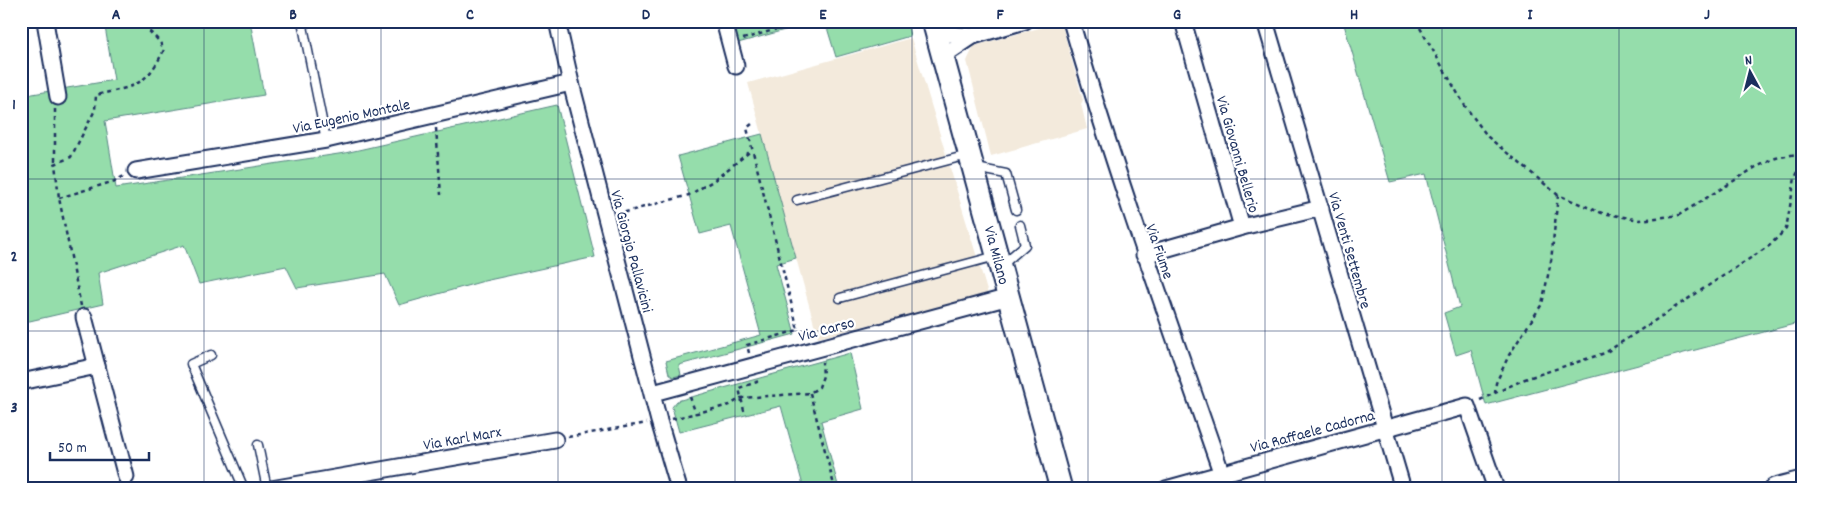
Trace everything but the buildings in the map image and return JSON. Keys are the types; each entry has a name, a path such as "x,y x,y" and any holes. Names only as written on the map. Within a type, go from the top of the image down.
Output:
{"main road":[{"name":"Via Milano","path":"934,27 1061,489"},
{"path":"1775,489 1802,482"}],"street":[{"path":"45,21 58,97"},
{"name":"Via Giorgio Pallavicini","path":"557,21 571,83 659,421 679,489"},
{"path":"724,21 736,66"},
{"path":"943,56 972,36 1025,21"},
{"name":"Via Fiume","path":"1072,21 1101,123 1144,254 1227,489"},
{"name":"Via Giovanni Bellerio","path":"1144,254 1242,227 1183,21"},
{"name":"Via Venti Settembre","path":"1265,21 1403,489"},
{"path":"934,27 972,36"},
{"name":"Via Eugenio Montale","path":"136,171 326,140 571,83"},
{"path":"1242,227 1321,208"},
{"name":"Via Carso","path":"652,393 1009,297"},
{"path":"84,317 126,477"},
{"path":"21,382 97,366"},
{"path":"1467,406 1496,489"},
{"name":"Via Raffaele Cadorna","path":"1166,489 1467,406"},
{"name":"Via Karl Marx","path":"271,489 318,485 554,440"}],"lane":[{"path":"302,21 326,140"},
{"path":"798,200 972,161 1006,174 1016,210"},
{"path":"840,298 999,261 1025,245 1020,225"},
{"path":"211,355 192,364 244,489"},
{"path":"258,444 267,489"}],"path":[{"path":"55,164 71,157 95,110 96,95 138,85 154,69 164,50 160,41 146,30 141,21"},
{"path":"730,42 804,21"},
{"path":"812,21 826,28 850,21"},
{"path":"1416,21 1465,106 1488,137 1558,195 1602,213 1640,220 1679,215 1756,167 1776,158 1802,154"},
{"path":"58,97 54,111 55,164 84,317"},
{"path":"434,114 441,195"},
{"path":"744,412 738,388 758,382 747,344 798,330 747,128 752,124"},
{"path":"609,229 625,222 622,213 689,195 713,181 752,150"},
{"path":"1467,406 1525,379 1605,353 1769,246 1786,229 1794,178 1802,162"},
{"path":"60,198 115,181 128,173 136,171"},
{"path":"1495,393 1496,383 1505,362 1542,304 1551,261 1558,195"},
{"path":"554,440 659,421 730,405 741,398 810,393 820,387 823,376 820,348"},
{"path":"810,393 836,489"}],"shaded area":[{"path":"1061,22 1083,100 1081,104 1087,129 991,156 967,61 974,46"},
{"path":"911,38 988,294 818,338 748,83"}],"green space":[{"path":"104,21 250,21 264,95 105,121 116,188 345,153 557,105 595,257 484,281 399,305 385,274 297,288 286,266 199,284 184,245 98,273 103,304 21,323 21,96 114,80"},
{"path":"732,21 809,21 810,23 738,43"},
{"path":"825,21 907,21 910,36 836,57"},
{"path":"1343,21 1802,21 1802,322 1486,405 1471,350 1456,355 1444,313 1460,307 1426,174 1390,182"},
{"path":"762,134 796,258 776,264 795,334 679,365 681,375 673,377 669,374 666,361 761,335 731,226 700,234 678,156"},
{"path":"850,353 863,409 821,421 839,489 804,489 781,406 679,432 672,407 677,401"}]}
